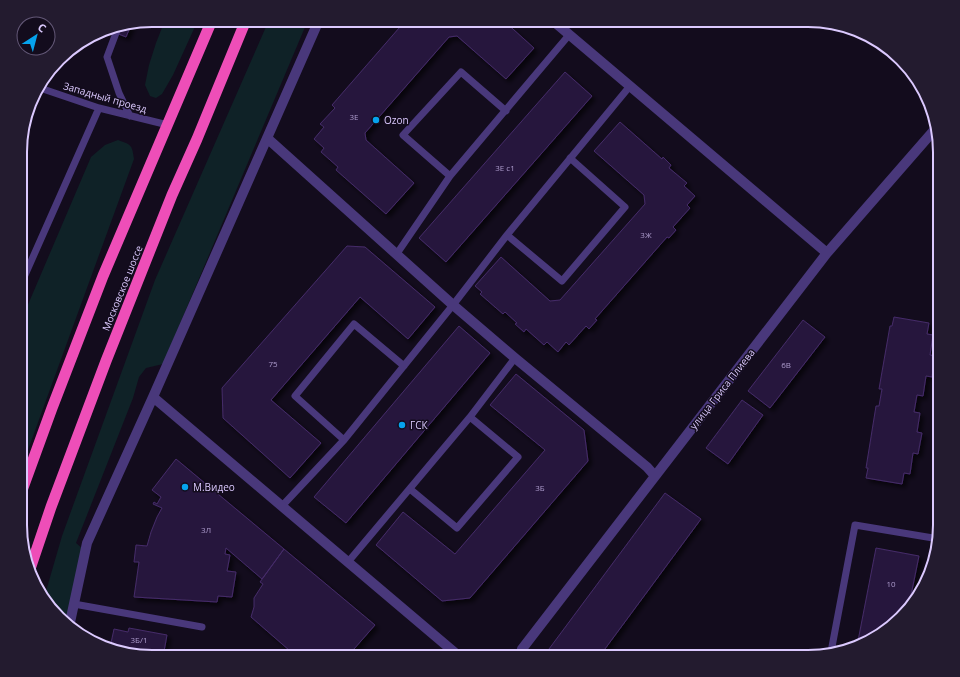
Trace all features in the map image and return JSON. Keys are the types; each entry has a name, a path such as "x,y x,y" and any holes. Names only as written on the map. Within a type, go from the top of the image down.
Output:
{"highway":[{"path":"27,477 103,276 209,27"},
{"name":"Московское шоссе","path":"32,562 51,507 106,361 172,195 243,27"}],"street":[{"path":"71,620 87,543 316,27"},
{"path":"560,27 828,253"},
{"name":"улица Гриса Плиева","path":"522,650 828,253 932,133"},
{"path":"267,138 452,305 647,467 655,476"},
{"path":"153,397 452,650"}],"lane":[{"path":"116,32 107,57 119,93 130,116"},
{"path":"396,255 450,176 569,35"},
{"path":"450,176 403,135 461,72 506,111"},
{"path":"282,506 344,440 507,235 630,86"},
{"name":"Западный проезд","path":"44,89 99,108 168,125"},
{"path":"27,270 99,108"},
{"path":"507,235 562,281 625,207 570,158"},
{"path":"344,440 295,396 354,324 404,366"},
{"path":"348,562 470,417 515,358"},
{"path":"410,489 457,528 518,457 470,417"},
{"path":"831,648 855,525 933,538"},
{"path":"74,604 202,627"}],"green space":[{"path":"162,27 195,27 173,75 162,94 156,98 150,96 145,85 156,43"},
{"path":"266,27 305,27 163,364 146,368 139,377 133,398 76,543 83,549 68,618 63,614 46,591 62,536 155,280"},
{"path":"118,140 126,143 132,148 134,159 27,453 27,307 91,157 105,145"}],"building":[{"path":"400,27 511,27 534,48 506,79 457,36 449,37 365,133 366,140 414,183 386,214 336,170 338,167 321,152 324,148 314,139 324,127 320,124 335,108 332,105"},
{"path":"129,29 126,37 115,33"},
{"path":"565,72 592,96 446,262 419,238"},
{"path":"620,122 662,159 663,157 671,165 669,168 687,183 684,186 695,196 687,205 690,208 673,227 676,230 669,238 667,237 595,319 597,320 589,329 586,326 569,345 566,342 558,352 547,342 544,345 526,329 524,332 505,312 503,314 480,294 482,292 475,286 501,257 550,301 560,300 645,204 644,195 594,151"},
{"path":"347,246 365,247 435,307 408,339 360,297 271,400 321,443 290,478 223,418 222,388"},
{"path":"894,317 929,323 927,334 933,335 930,355 933,356 932,377 926,376 923,396 917,395 914,412 920,413 917,432 922,433 918,454 913,453 910,474 904,473 902,484 866,478 868,468 866,468 876,406 879,406 882,389 879,389 890,326 892,326"},
{"path":"803,320 825,337 770,408 748,391"},
{"name":"ГСК","path":"459,326 490,353 346,523 314,497"},
{"path":"516,374 584,430 588,461 470,598 442,601 376,545 403,512 455,554 545,450 490,405"},
{"path":"742,400 763,415 728,464 706,448"},
{"path":"176,459 284,549 262,579 226,548 225,554 230,555 227,571 236,572 232,597 218,596 217,602 134,597 139,562 134,562 136,545 147,546 151,532 162,508 153,504 154,502 157,504 161,497 152,490"},
{"path":"665,493 701,519 604,650 548,650"},
{"path":"876,548 919,556 911,595 907,601 891,619 878,629 858,639"},
{"path":"284,549 375,625 353,650 289,650 251,617 254,607 254,598 263,584 260,582"},
{"path":"129,628 167,635 164,650 127,648 111,643 114,629 128,632"}],"place":[{"name":"Ozon","path":"376,120"},
{"name":"ГСК","path":"402,425"},
{"name":"М.Видео","path":"185,487"}]}
